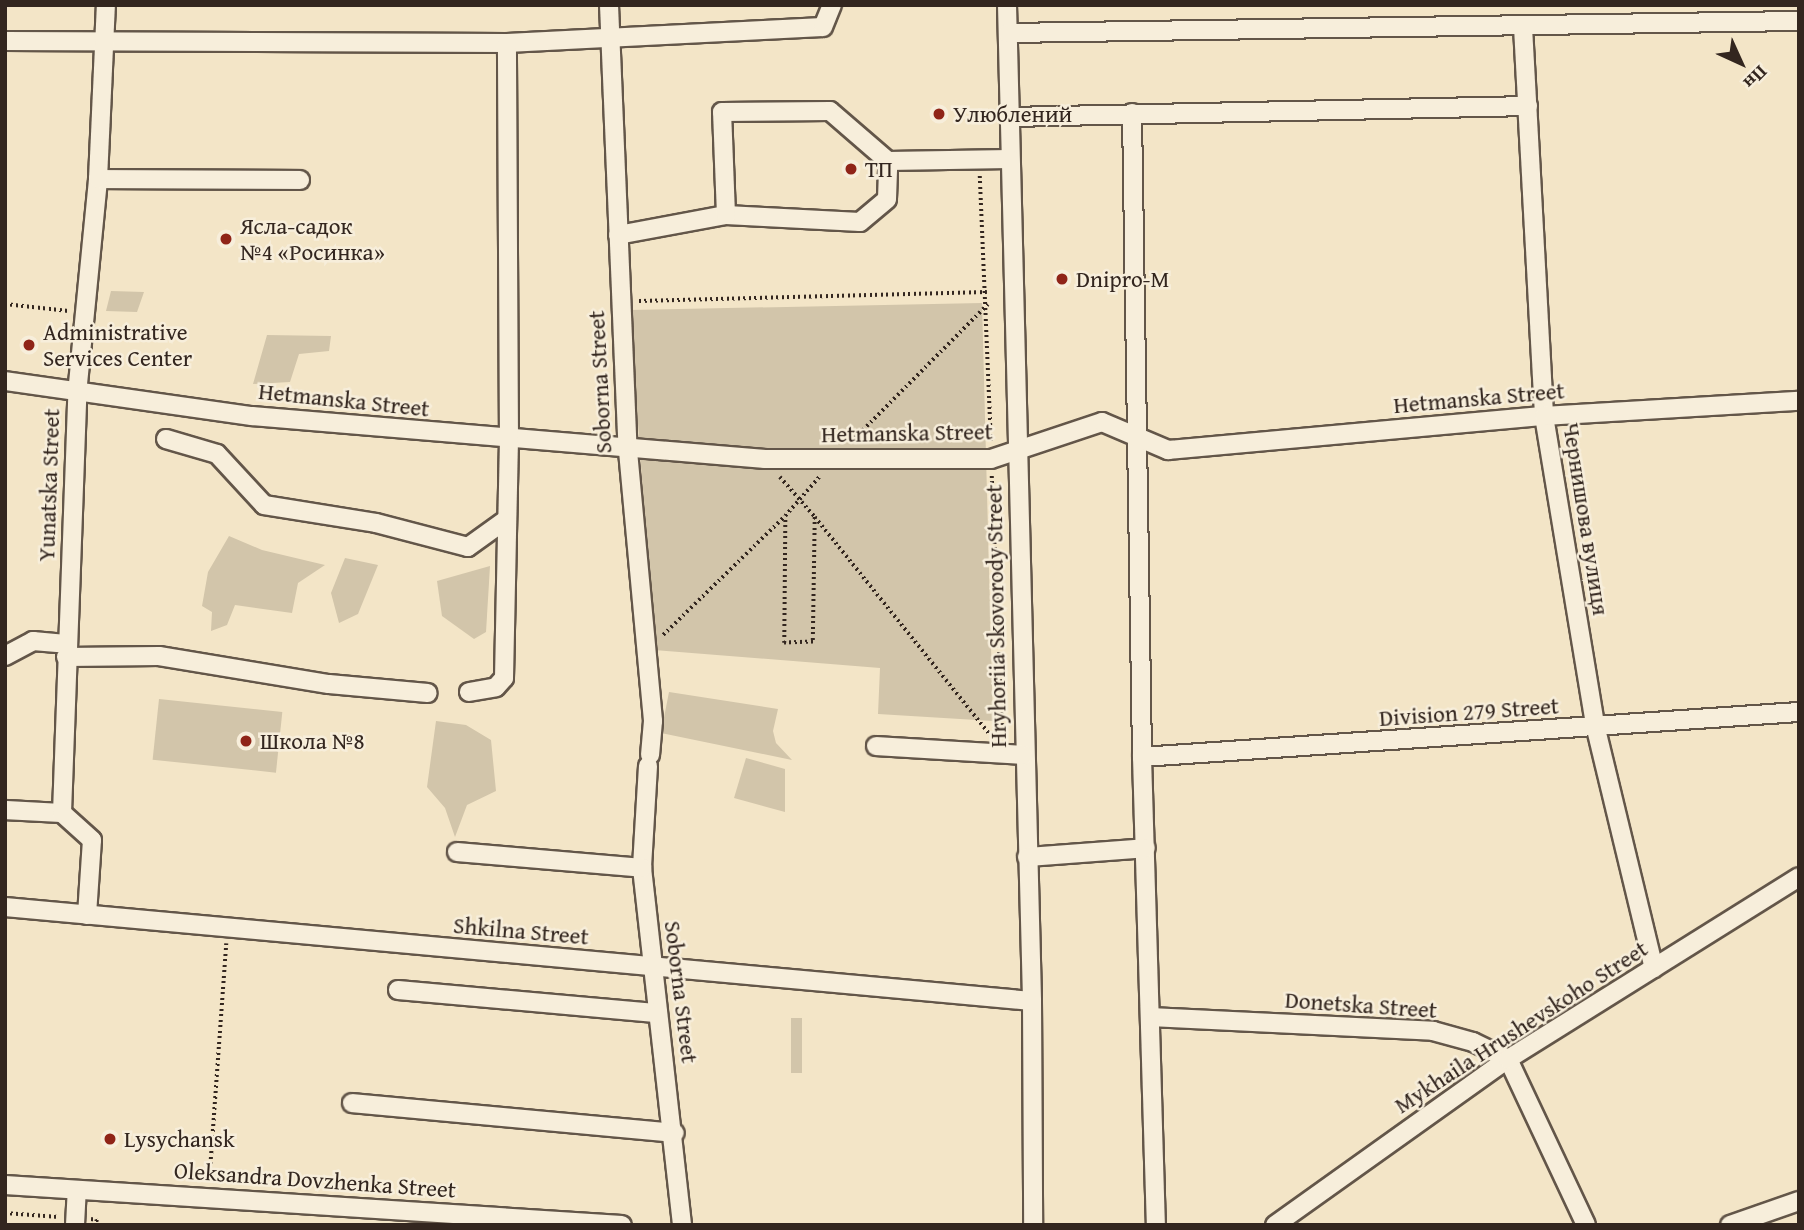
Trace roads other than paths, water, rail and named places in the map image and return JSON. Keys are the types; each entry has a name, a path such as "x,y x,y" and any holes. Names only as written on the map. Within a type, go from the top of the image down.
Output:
{"street":[{"name":"Yunatska Street","path":"62,813 77,394 97,179 107,44 106,5"},
{"name":"Soborna Street","path":"609,5 628,450 644,653 653,721 642,867 652,968 676,1133 682,1225"},
{"path":"5,41 107,44 507,43 609,35 823,27 832,5"},
{"name":"Hryhoriia Skovorody Street","path":"1007,5 1032,1001 1033,1225"},
{"path":"1008,33 1799,21"},
{"name":"Чернишова вулиця","path":"1523,27 1544,416 1596,729 1654,968"},
{"path":"469,692 496,687 504,678 509,441 507,43"},
{"path":"1009,117 1528,106"},
{"path":"726,215 722,112 830,111 888,161 1010,159"},
{"path":"1132,113 1142,757 1156,1225"},
{"path":"618,236 726,215 860,222 887,200 888,161"},
{"path":"97,179 300,180"},
{"name":"Hetmanska Street","path":"5,381 77,394 509,441 765,459 991,459 1017,453 1102,422 1168,450 1544,416 1799,401"},
{"path":"166,439 218,454 264,505 376,523 468,547 507,519"},
{"path":"5,656 33,641 66,651 159,656 328,684 428,693"},
{"name":"Division 279 Street","path":"1142,757 1596,729 1799,712"},
{"path":"876,746 1024,755"},
{"path":"5,810 62,813 92,840 87,915"},
{"path":"1027,857 1146,848"},
{"path":"457,852 642,867"},
{"name":"Mykhaila Hrushevskoho Street","path":"1275,1225 1508,1059 1799,877"},
{"name":"Shkilna Street","path":"5,907 1032,1001"},
{"path":"398,990 658,1013"},
{"name":"Donetska Street","path":"1150,1017 1433,1031 1473,1042 1508,1059"},
{"path":"1508,1059 1586,1225"},
{"path":"352,1102 676,1133"},
{"name":"Oleksandra Dovzhenka Street","path":"5,1185 622,1225"},
{"path":"75,1222 77,1190"},
{"path":"1730,1225 1799,1201"}],"place":[{"name":"Улюблений","path":"939,114"},
{"name":"ТП","path":"851,169"},
{"name":"Ясла-садок №4 «Росинка»","path":"226,239"},
{"name":"Dnipro-M","path":"1062,279"},
{"name":"Administrative Services Center","path":"29,345"},
{"name":"Школа №8","path":"246,741"},
{"name":"Lysychansk","path":"110,1139"}]}
